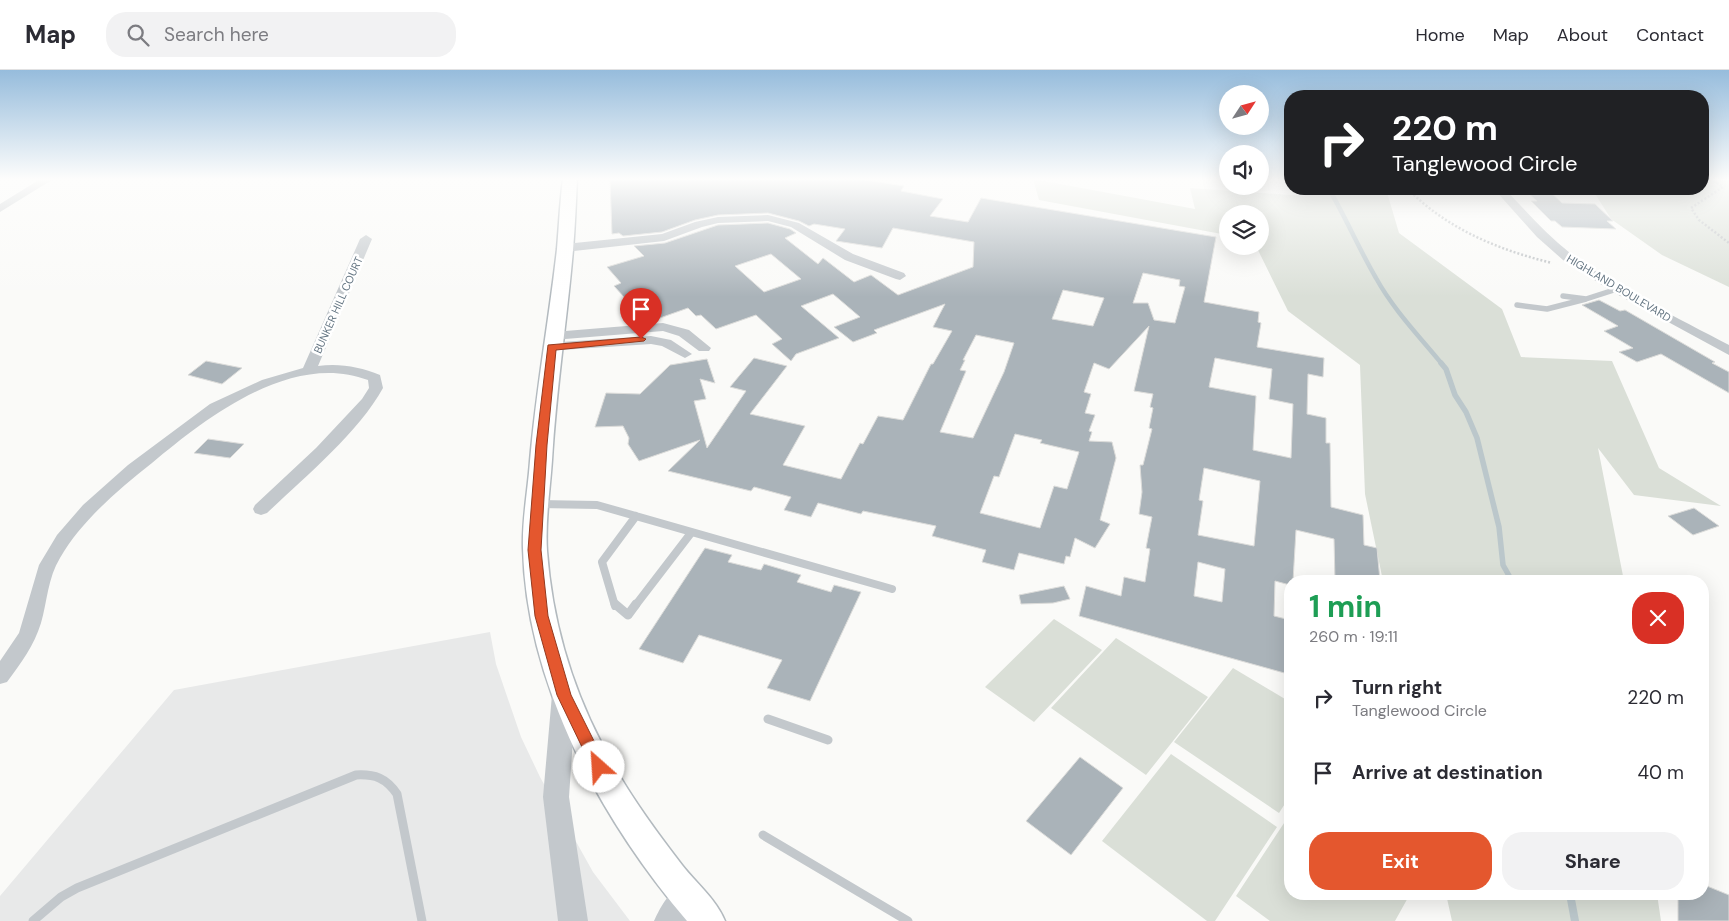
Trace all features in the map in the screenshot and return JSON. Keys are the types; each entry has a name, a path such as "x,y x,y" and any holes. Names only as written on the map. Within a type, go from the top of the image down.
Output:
{"main road":[{"path":"567,218 565,248 552,342 534,550 541,616 564,695 608,785 662,868 678,909 709,921"}],"street":[{"path":"565,248 664,237 699,224 718,220 768,218 795,225 849,257 900,276"},
{"name":"HIGHLAND BOULEVARD","path":"1525,218 1558,250 1617,289 1729,351"},
{"name":"BUNKER HILL COURT","path":"309,370 366,239"},
{"path":"552,342 663,327 684,333 704,348"},
{"path":"552,342 651,340 666,343 685,354"},
{"path":"0,676 25,642 51,558 70,529 101,498 142,462 201,416 232,397 270,381 309,370 345,369 363,371 375,378 376,388 368,402 321,452 261,509"},
{"path":"564,695 556,797 573,921"}],"lane":[{"path":"1516,305 1547,309 1617,289"},
{"path":"1563,296 1586,299"},
{"path":"538,504 597,504 691,533 892,589"},
{"path":"636,516 602,562 615,606 628,615 691,533"},
{"path":"768,719 828,740"},
{"path":"33,921 55,902 78,888 356,775 369,774 381,776 391,785 396,794 422,921"},
{"path":"763,835 908,921"}],"path":[{"path":"1445,218 1478,238 1525,256 1560,265"},
{"path":"1697,218 1729,244"}],"shaded area":[{"path":"1134,218 1219,218 1219,234"},
{"path":"1269,218 1394,218 1399,233 1502,309 1521,357 1612,361 1659,468 1721,506 1634,495 1598,448 1623,575 1382,575 1365,494 1360,365 1288,311 1260,255 1269,255"},
{"path":"1610,218 1729,218 1729,287 1662,255"},
{"path":"1054,619 1102,650 1034,722 985,687"},
{"path":"490,632 496,664 521,737 540,777 593,872 630,921 0,921 0,896 174,690"},
{"path":"1116,638 1208,697 1146,775 1051,708"},
{"path":"1233,668 1284,698 1284,805 1279,813 1174,742"},
{"path":"1171,754 1277,827 1215,921 1207,921 1102,841"},
{"path":"1284,823 1284,900 1407,900 1395,921 1270,921 1236,896"},
{"path":"1447,900 1658,900 1661,921 1452,921"}],"building":[{"path":"611,218 706,218 662,232 623,236 619,233 612,234"},
{"path":"786,218 941,218 968,222 970,218 1100,218 1216,237 1204,302 1259,312 1258,322 1261,323 1257,347 1324,358 1323,377 1308,374 1307,414 1326,418 1326,443 1330,443 1331,507 1363,515 1364,545 1377,548 1379,575 1335,575 1334,539 1296,530 1293,575 1284,575 1284,583 1275,581 1274,616 1284,618 1284,673 1079,616 1086,586 1121,596 1124,577 1145,582 1150,549 1146,548 1152,517 1139,514 1142,492 1140,465 1143,465 1152,429 1149,428 1153,408 1150,407 1153,394 1134,391 1149,326 1109,369 1094,363 1084,392 1091,394 1085,413 1095,415 1089,431 1092,432 1089,441 1112,442 1116,458 1100,520 1110,524 1095,548 1075,538 1070,557 1066,556 1064,564 1019,553 1014,570 982,562 986,550 932,536 936,526 863,511 861,514 818,503 811,517 784,510 791,497 754,487 751,491 668,471 700,440 639,461 628,444 629,438 623,426 595,427 606,393 640,394 670,365 707,359 715,383 700,379 706,399 694,401 707,448 746,391 730,387 754,358 787,366 750,414 805,426 783,465 841,479 860,443 863,444 878,416 903,420 931,364 933,364 952,331 933,327 945,304 874,330 877,333 853,342 834,327 860,317 833,294 801,306 839,338 796,354 791,361 772,344 782,339 756,315 716,329 701,315 696,316 688,308 657,319 630,295 624,297 614,286 621,283 607,267 644,256 634,246 665,243 718,225 768,223 790,229 796,233 785,238 818,264 823,258 854,282 871,275 898,295 973,267 974,242 893,228 882,248 836,241 845,229 814,224 809,226","holes":["771,254 801,279 764,292 735,266","1143,273 1180,280 1179,286 1185,287 1175,323 1154,320 1148,303 1133,303","1063,290 1104,298 1093,326 1052,319","976,335 1014,343 1004,372 973,438 940,432 966,371 960,370 965,360 963,360","1215,358 1272,369 1269,399 1293,404 1291,458 1253,450 1256,396 1209,387","1015,434 1042,440 1040,443 1079,452 1067,489 1054,486 1040,528 980,513 994,476 999,477","1204,468 1260,481 1254,546 1198,535 1203,501 1199,500","1198,562 1225,569 1222,602 1194,596"]},
{"path":"1548,218 1610,218 1613,221 1607,221 1616,229 1562,227 1555,221 1551,221"},
{"path":"1599,300 1620,311 1625,310 1729,372 1729,393 1661,354 1637,362 1619,352 1633,348 1604,331 1618,326 1582,305"},
{"path":"206,361 242,368 222,384 188,375"},
{"path":"208,439 244,444 230,458 194,453"},
{"path":"1694,508 1719,526 1693,535 1668,516"},
{"path":"705,548 732,555 728,562 761,570 764,564 801,575 797,582 831,592 834,585 861,592 810,701 767,688 782,660 699,635 683,663 639,649"},
{"path":"1064,586 1070,599 1053,603 1021,604 1019,595"},
{"path":"1080,757 1123,788 1071,855 1026,821"},
{"path":"1709,887 1729,895 1729,921 1678,921 1678,900 1709,900"}],"waterway":[{"path":"1344,218 1390,301 1442,364"},
{"path":"1441,363 1446,369 1455,395 1466,412 1477,438 1499,527 1503,565 1509,575"},
{"path":"1571,900 1575,921"}],"route":[{"path":"599,767 564,695 541,616 534,550 542,445 552,348 641,339"}]}
